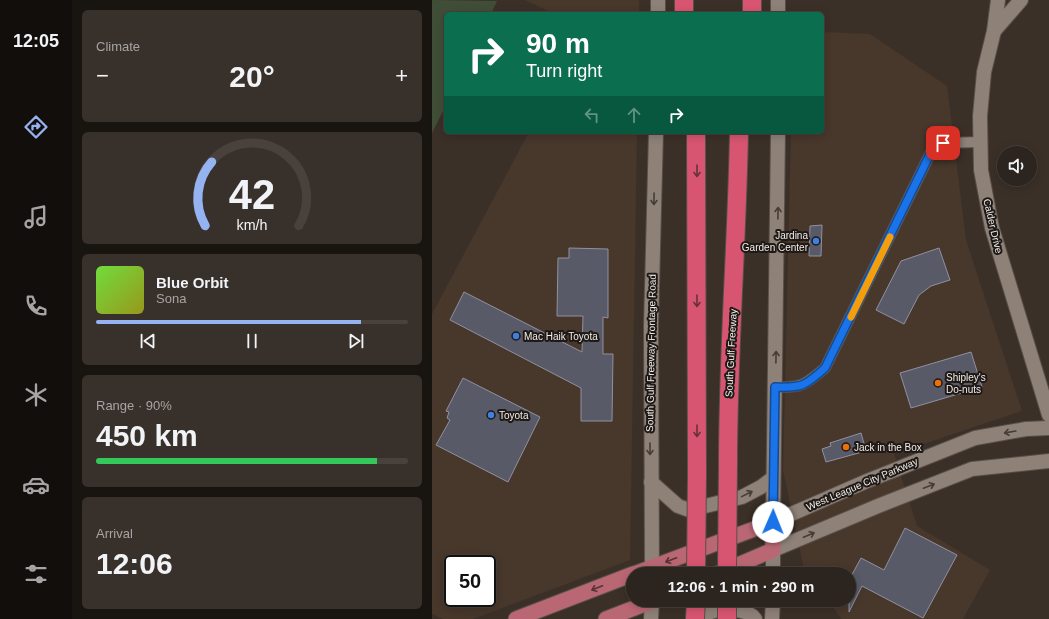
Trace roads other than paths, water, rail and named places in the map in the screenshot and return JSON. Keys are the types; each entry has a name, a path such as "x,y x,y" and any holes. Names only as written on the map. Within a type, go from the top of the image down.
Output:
{"highway":[{"path":"684,0 684,12"},
{"path":"696,0 696,12"},
{"path":"740,12 741,0"},
{"path":"752,0 752,12"},
{"path":"696,134 696,567"},
{"name":"South Gulf Freeway","path":"728,567 728,418 739,134"},
{"path":"735,258 748,161 749,134"},
{"path":"694,619 695,607"},
{"path":"727,607 727,619"}],"main road":[{"path":"658,0 658,12"},
{"path":"778,0 778,12"},
{"name":"Calder Drive","path":"998,0 994,31 984,72 980,116 981,170 992,228 1049,415"},
{"name":"Calder Drive","path":"994,31 1021,0"},
{"name":"South Gulf Freeway Frontage Road","path":"652,567 651,326 656,134"},
{"path":"773,567 778,134"},
{"name":"West League City Parkway","path":"662,567 773,522 867,481 975,438 1026,429 1049,428"},
{"path":"733,567 878,506 972,469 1049,461"},
{"path":"651,482 678,506 689,510 742,497 774,478"},
{"name":"West League City Parkway","path":"516,619 626,577"},
{"path":"606,619 637,607"},
{"path":"651,619 652,607"},
{"path":"772,619 773,607"},
{"path":"694,619 715,610 742,610 752,615 755,619"}],"street":[{"path":"775,387 794,387 808,383 825,368 933,148 943,143 980,142"}],"place":[{"name":"Jardina Garden Center","path":"816,241"},
{"name":"Mac Haik Toyota","path":"516,336"},
{"name":"Shipley's Do-nuts","path":"938,383"},
{"name":"Toyota","path":"491,415"},
{"name":"Jack in the Box","path":"846,447"}]}
